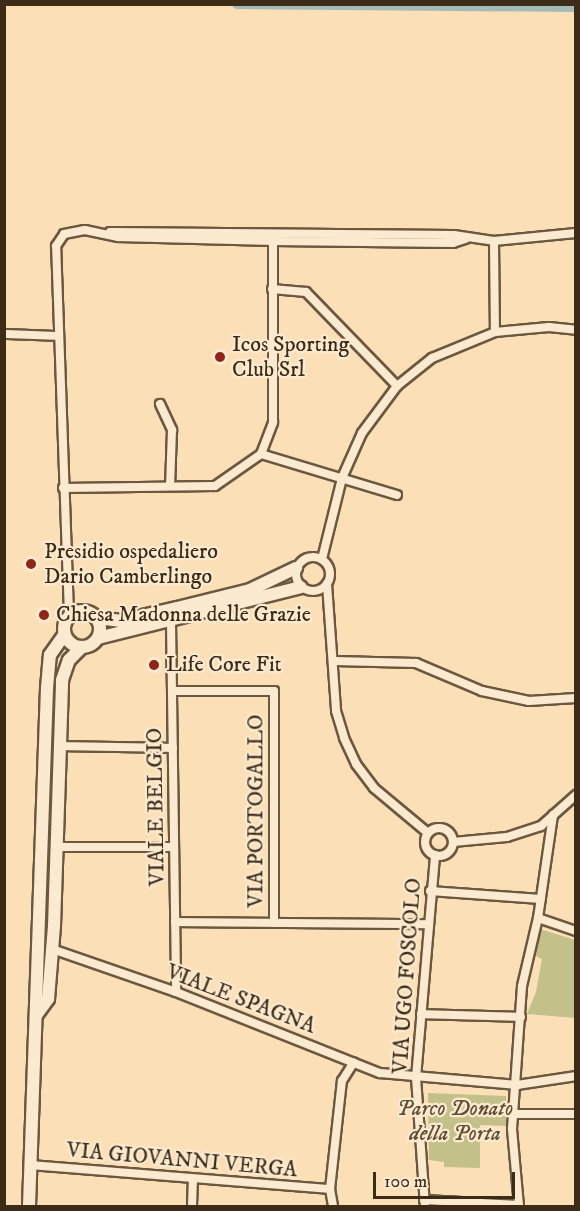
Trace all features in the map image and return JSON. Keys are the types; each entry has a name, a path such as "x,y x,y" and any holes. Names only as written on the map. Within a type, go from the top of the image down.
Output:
{"street":[{"path":"104,232 118,237 273,241 453,243 465,239"},
{"path":"29,1206 47,688 50,655 64,635 69,615 56,246 64,234 104,232 454,235 465,239 494,241 576,233"},
{"path":"63,488 215,486 261,454 273,422 273,241"},
{"path":"494,241 495,332"},
{"path":"272,289 306,292 397,386"},
{"path":"428,833 374,788 356,764 336,711 327,584 330,573 322,559 342,478 362,433 397,386 432,358 495,332 549,327 576,330"},
{"path":"4,334 58,336"},
{"path":"160,404 172,430 170,486"},
{"path":"261,454 397,495"},
{"path":"69,615 81,610 97,618 120,621 250,590 296,568 309,557 322,559"},
{"path":"296,568 295,578 301,587 312,592 327,584"},
{"path":"37,1014 48,999 57,847 62,680 69,660 82,647 98,638 171,622 301,587"},
{"path":"97,618 98,638"},
{"name":"VIALE BELGIO","path":"171,622 176,992"},
{"path":"64,635 69,643 82,647"},
{"path":"334,661 416,663 482,691 529,701 576,698"},
{"name":"VIA PORTOGALLO","path":"172,691 274,691 274,923"},
{"path":"60,747 173,748"},
{"path":"453,842 507,837 541,826 576,795"},
{"path":"424,1203 519,1206 513,1167 522,986 538,918 553,815"},
{"path":"428,833 439,827 446,830 453,842"},
{"path":"428,833 426,849 435,855 446,854 453,842"},
{"path":"57,847 173,847"},
{"name":"VIA UGO FOSCOLO","path":"424,1203 416,1078 430,891 435,855"},
{"path":"430,891 541,899"},
{"path":"538,918 576,931"},
{"path":"175,922 428,924"},
{"name":"VIALE SPAGNA","path":"52,949 176,992 380,1072 416,1078 517,1085 576,1076"},
{"path":"421,1014 520,1017"},
{"path":"333,1206 330,1189 342,1081 354,1062"},
{"path":"514,1114 576,1114"},
{"name":"VIA GIOVANNI VERGA","path":"31,1165 193,1180 330,1189"},
{"path":"192,1206 193,1180"}],"green space":[{"path":"540,929 575,940 575,1018 527,1014 536,992 542,959 536,956"},
{"name":"Parco Donato della Porta","path":"428,1093 506,1096 506,1126 480,1125 480,1168 444,1167 444,1162 429,1160"}],"waterway":[{"path":"237,4 576,7"}],"place":[{"name":"Icos Sporting Club Srl","path":"220,357"},
{"name":"Presidio ospedaliero Dario Camberlingo","path":"31,564"},
{"name":"Chiesa Madonna delle Grazie","path":"44,615"},
{"name":"Life Core Fit","path":"154,665"}]}
